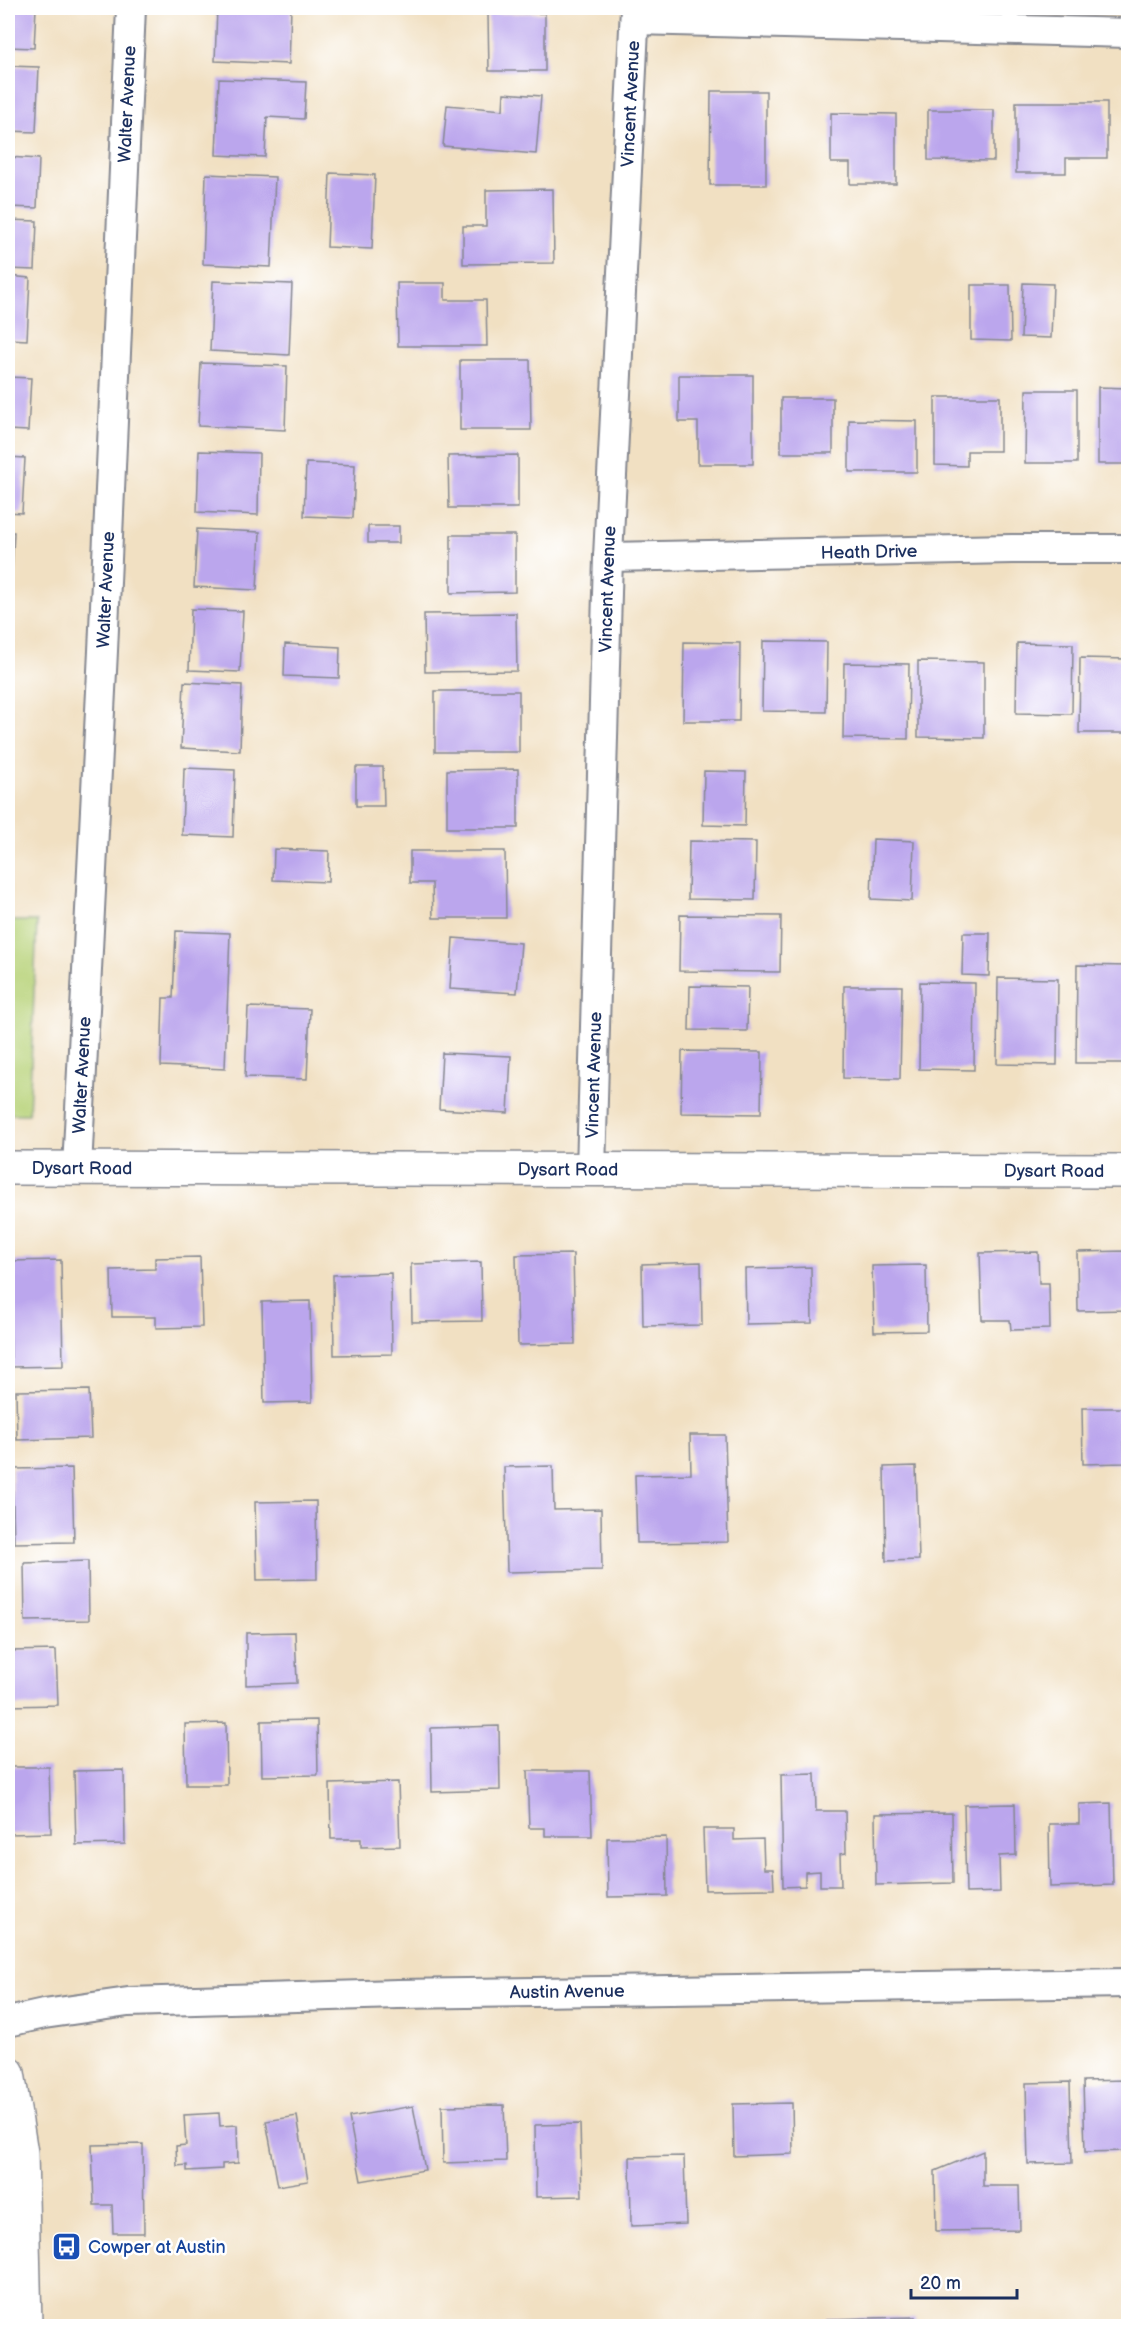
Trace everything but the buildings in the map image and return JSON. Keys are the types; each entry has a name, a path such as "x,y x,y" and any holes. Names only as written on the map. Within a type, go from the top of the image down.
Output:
{"street":[{"name":"Walter Avenue","path":"77,1169 104,651 131,8"},
{"path":"635,14 1128,33"},
{"name":"Vincent Avenue","path":"591,1171 608,557 635,14"},
{"name":"Heath Drive","path":"608,557 1128,549"},
{"name":"Dysart Road","path":"8,1168 1128,1171"},
{"name":"Austin Avenue","path":"8,2022 56,2012 128,2002 398,1994 1128,1983"},
{"path":"8,2073 21,2153 25,2326"}],"green space":[{"path":"8,921 37,921 29,1114 8,1114"}],"place":[{"name":"Cowper at Austin","path":"67,2247"}]}
